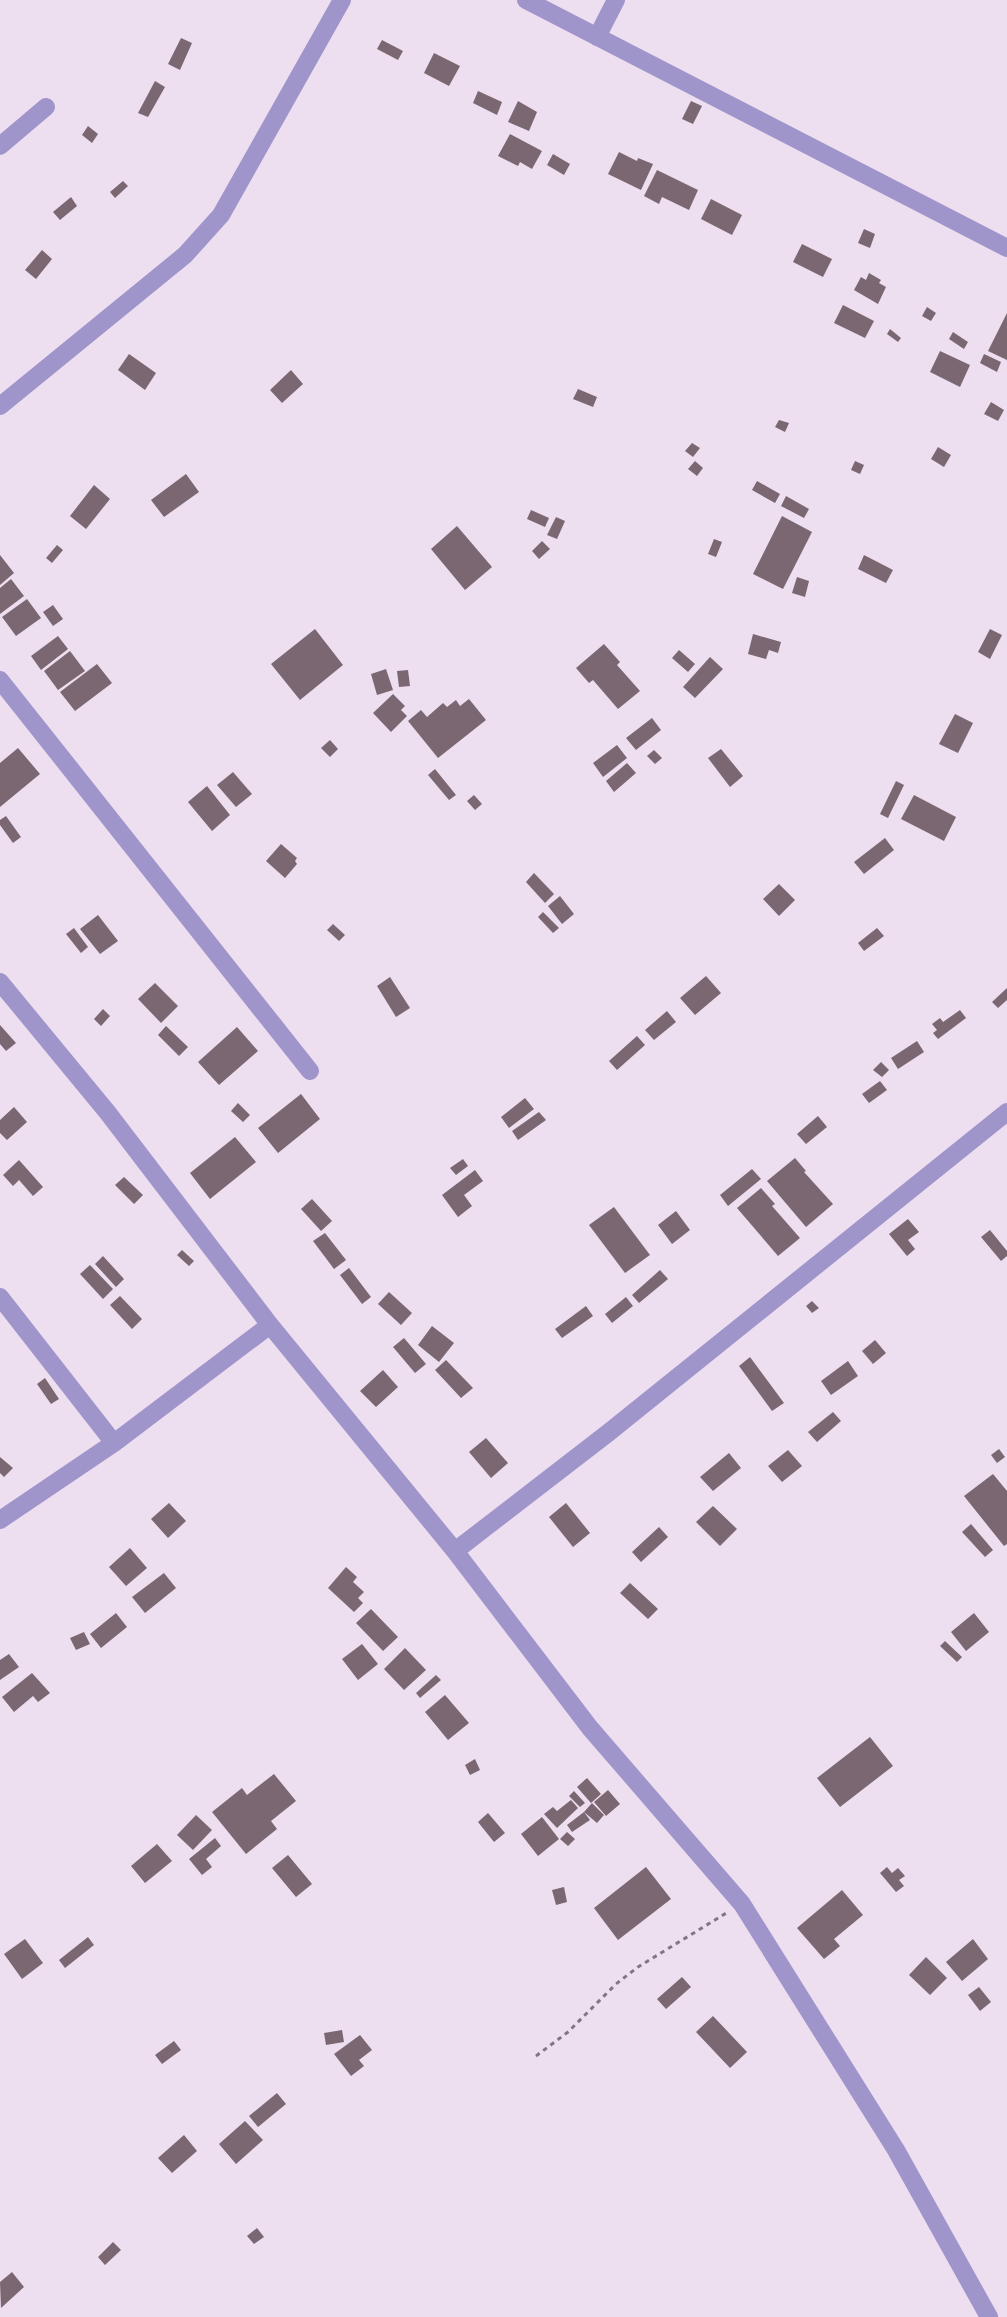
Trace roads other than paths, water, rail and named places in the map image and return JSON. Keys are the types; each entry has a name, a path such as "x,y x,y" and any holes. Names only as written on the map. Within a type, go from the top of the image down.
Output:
{"street":[{"path":"0,406 184,255 221,215 342,0"},
{"path":"525,0 1007,248"},
{"path":"597,37 616,0"},
{"path":"0,146 45,107"},
{"path":"0,680 310,1071"},
{"path":"0,982 108,1113 270,1325 455,1551 590,1728 742,1904 896,2150 989,2317"},
{"path":"455,1551 617,1425 1007,1112"},
{"path":"0,1297 114,1443"},
{"path":"0,1520 114,1443 270,1325"}]}
